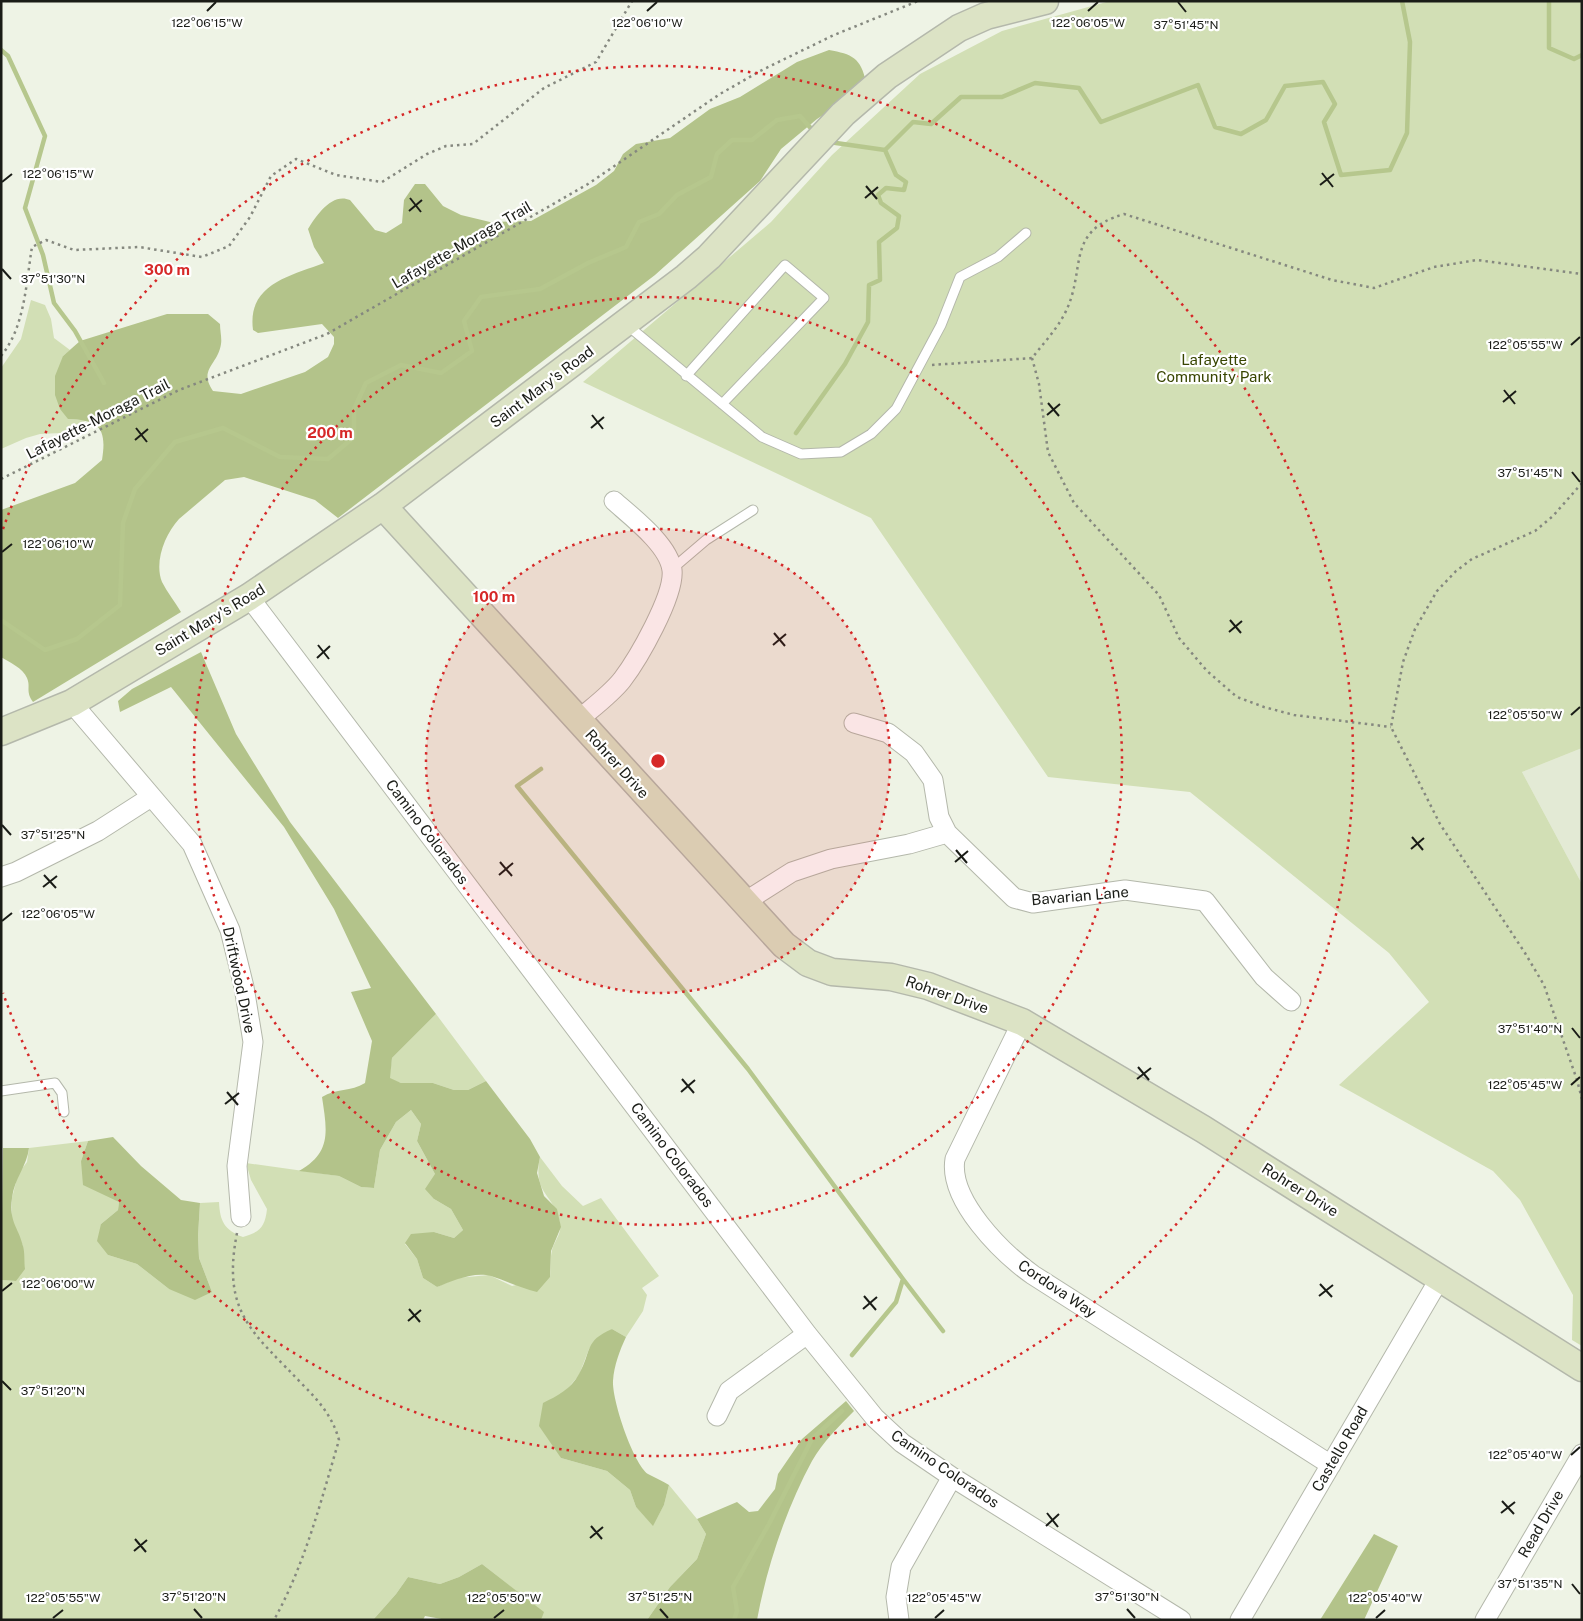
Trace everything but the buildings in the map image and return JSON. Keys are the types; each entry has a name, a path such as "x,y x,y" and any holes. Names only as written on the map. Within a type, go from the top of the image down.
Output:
{"street":[{"name":"Saint Mary's Road","path":"1,732 72,703 249,597 383,506 626,324 709,257 843,114 887,76 959,28 984,8 1045,1"},
{"path":"577,721 621,681 636,660 671,590 672,569 661,547 642,526 614,501"},
{"name":"Rohrer Drive","path":"383,506 743,903 784,945 808,963 832,972 891,977 928,986 1022,1022 1202,1129 1582,1368"},
{"name":"Camino Colorados","path":"249,597 807,1334 875,1418 902,1443 952,1477 1181,1620"},
{"name":"Driftwood Drive","path":"72,703 192,844 230,930 244,987 253,1042 237,1166 241,1217"},
{"path":"743,903 792,872 815,864 858,852 909,844 947,833 939,817 933,780 914,753 888,733 854,723"},
{"path":"1,877 16,872 98,831 151,797"},
{"name":"Bavarian Lane","path":"947,833 1014,898 1033,903 1125,890 1205,901 1264,977 1291,1001"},
{"name":"Cordova Way","path":"1022,1022 955,1159 953,1168 965,1202 981,1225 1016,1263 1033,1275 1331,1465"},
{"name":"Castello Road","path":"1240,1620 1440,1278"},
{"path":"717,1416 729,1392 807,1334"},
{"name":"Read Drive","path":"1484,1620 1582,1454"},
{"path":"899,1620 896,1597 901,1567 952,1477"}],"lane":[{"path":"626,324 686,376 762,436 801,454 841,452 871,434 896,409 941,325 960,277 998,257 1026,233"},
{"path":"686,376 785,265 824,298 722,404"},
{"path":"672,569 706,540 754,510"},
{"path":"1,1091 55,1082 62,1093 64,1112"}],"path":[{"path":"1,356 10,346 20,320 32,247 46,240 74,250 139,247 202,257 229,246 250,217 272,176 296,159 336,175 382,182 427,154 446,146 473,144 544,88 596,62 632,1"},
{"name":"Lafayette-Moraga Trail","path":"1,480 179,390 327,334 588,184 720,94 834,35 918,1"},
{"path":"1032,358 1064,314 1075,286 1080,251 1091,230 1106,219 1124,214 1332,280 1374,288 1434,267 1477,260 1582,274"},
{"path":"921,365 1032,358"},
{"path":"1032,358 1039,384 1048,452 1074,503 1159,595 1179,638 1207,671 1237,697 1264,707 1294,715 1391,727"},
{"path":"1582,483 1553,516 1535,531 1472,559 1456,571 1437,591 1415,629 1404,662 1391,727 1440,824 1544,985 1582,1099"},
{"path":"241,1217 234,1252 232,1287 241,1313 264,1346 318,1401 335,1425 339,1440 312,1534 286,1599 274,1620"}],"shaded area":[{"path":"1582,748 1582,884 1522,772"}],"green space":[{"name":"Lafayette Community Park","path":"1110,1 1582,1 1582,748 1522,772 1582,884 1582,1346 1572,1340 1573,1295 1520,1200 1493,1171 1339,1085 1429,1002 1389,953 1190,792 1048,777 871,518 583,382 771,222 832,155 920,74 1002,31"},
{"path":"829,50 844,53 858,62 866,82 860,91 817,119 781,149 760,181 655,275 338,518 315,500 244,477 225,480 179,519 169,532 162,549 159,566 162,582 181,612 33,702 29,695 28,681 25,674 1,657 1,510 75,483 102,460 103,441 99,428 88,421 68,419 60,409 55,395 55,376 63,356 80,341 167,314 208,314 220,324 221,337 219,351 208,372 209,384 213,391 241,394 305,372 328,357 334,344 334,337 322,324 258,333 253,330 253,314 257,302 264,292 274,284 298,272 324,263 314,247 308,229 320,212 331,202 343,198 350,200 375,230 386,233 402,223 404,200 415,184 425,184 443,206 461,215 490,222 531,221 596,185 614,171 623,154 636,144 670,138 710,109 740,97 797,62"},
{"path":"31,300 45,305 51,319 54,338 70,350 63,356 68,419 87,420 61,433 40,434 1,449 1,368 21,339"},
{"path":"201,652 236,734 290,822 436,1014 392,1058 390,1078 401,1083 433,1083 454,1090 468,1090 486,1081 530,1139 540,1157 537,1173 544,1196 557,1209 561,1227 551,1251 550,1277 537,1292 484,1275 463,1277 437,1287 423,1278 417,1259 405,1243 411,1234 434,1232 454,1238 463,1230 451,1209 434,1199 425,1189 435,1174 417,1141 421,1124 411,1110 396,1122 380,1150 374,1188 361,1187 339,1176 299,1171 310,1164 317,1156 325,1140 326,1130 322,1097 365,1083 372,1041 351,992 371,988 334,909 284,827 171,687 120,712 118,701 132,689"},
{"path":"436,1014 486,1081 468,1090 454,1090 433,1083 401,1083 389,1079 392,1058"},
{"path":"411,1110 421,1124 417,1141 435,1174 434,1199 451,1209 463,1230 454,1238 434,1232 405,1244 417,1259 423,1278 437,1287 457,1278 489,1275 512,1286 550,1277 552,1250 559,1234 560,1224 554,1206 541,1187 538,1170 540,1157 562,1186 583,1206 601,1198 659,1276 642,1288 647,1295 643,1311 626,1337 612,1329 589,1349 579,1375 564,1393 543,1404 561,1458 607,1471 630,1490 636,1507 653,1525 664,1505 669,1485 697,1519 706,1534 697,1559 670,1587 647,1620 541,1620 543,1612 482,1564 459,1577 440,1584 408,1577 373,1620 1,1620 1,1280 16,1281 23,1246 12,1222 12,1198 18,1174 27,1162 29,1148 88,1141 81,1161 119,1202 118,1210 101,1224 108,1255 137,1264 169,1289 212,1292 199,1258 200,1203 219,1202 220,1214 224,1224 231,1231 243,1237 261,1228 267,1209 251,1180 246,1163 339,1176 361,1187 374,1188 380,1150 396,1122"},
{"path":"113,1137 141,1166 181,1200 200,1203 199,1258 212,1292 195,1300 169,1289 137,1264 108,1255 97,1241 101,1224 118,1210 119,1202 83,1185 81,1161 88,1141"},
{"path":"3,1148 29,1148 26,1161 13,1191 11,1206 24,1252 25,1269 16,1281 1,1280"},
{"path":"612,1329 626,1337 618,1358 613,1381 616,1402 624,1430 642,1468 648,1474 669,1485 664,1505 653,1526 636,1507 630,1490 607,1471 561,1458 539,1426 543,1403 558,1395 572,1384 583,1366 593,1342 603,1333"},
{"path":"846,1401 854,1411 816,1454 794,1498 772,1559 757,1620 647,1620 670,1587 697,1559 706,1534 697,1519 737,1502 749,1512 758,1511 775,1489 778,1474 802,1439"},
{"path":"1374,1534 1398,1546 1364,1620 1320,1620"},
{"path":"482,1564 544,1612 541,1620 447,1620 425,1616 423,1620 373,1620 408,1577 440,1584 459,1577"}],"waterway":[{"path":"829,142 885,150 913,122 931,124 961,97 1002,97 1035,83 1079,88 1101,122 1198,85 1215,127 1241,134 1266,120 1285,86 1323,82 1335,104 1324,122 1341,175 1390,170 1407,133 1410,42 1402,1"},
{"path":"1549,1 1549,48 1574,59 1582,55"},
{"path":"1,50 8,56 45,136 25,208 43,255 54,303 75,331 104,383"},
{"path":"1,620 45,650 77,639 120,605 123,523 135,489 175,442 223,428 280,457 328,459 354,437 354,409 366,383 401,365 441,373 472,351 464,321 481,297 540,289 588,263 626,247 639,222 659,214 677,195 711,177 717,154 732,140 752,140 777,120 800,116 815,133"},
{"path":"796,433 845,364 868,322 869,285 880,280 879,242 897,228 899,216 881,203 878,195 886,188 904,190 906,182 896,175 885,150"},
{"path":"541,769 517,786 748,1069 903,1279 896,1302 852,1355"},
{"path":"903,1279 943,1331"},
{"path":"734,1620 737,1611 733,1587 769,1524 812,1439 842,1411"}]}
